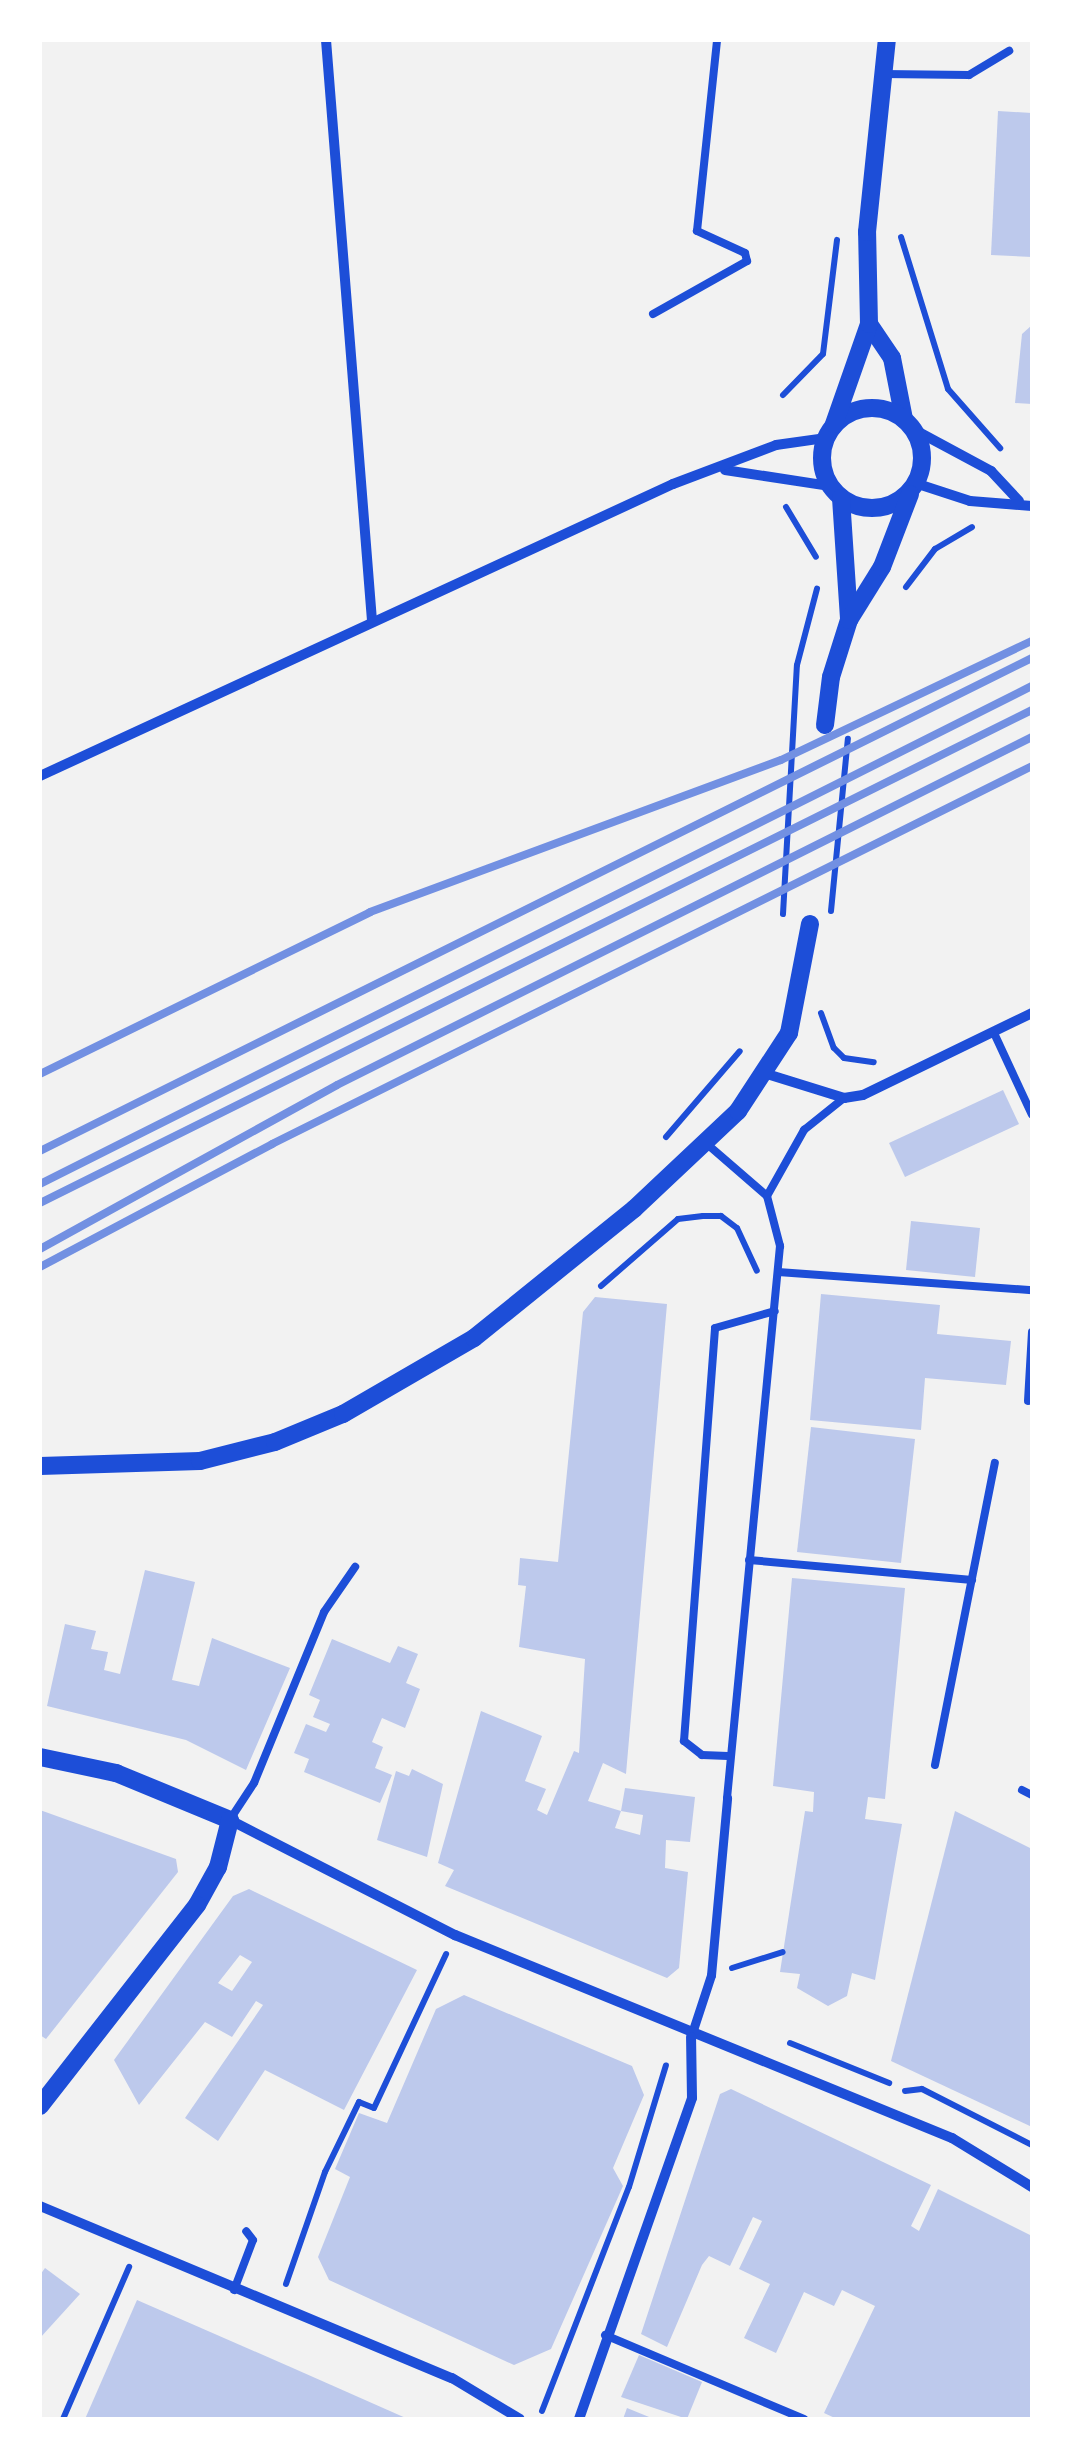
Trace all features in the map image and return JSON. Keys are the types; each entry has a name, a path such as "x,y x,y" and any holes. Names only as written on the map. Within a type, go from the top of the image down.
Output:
{"street":[{"path":"326,40 372,621"},
{"path":"849,620 835,492 821,454 869,324 866,232 887,40"},
{"path":"824,724 849,620 882,566 922,456 908,424 892,358 869,324"},
{"path":"40,776 673,484 724,470 776,445 830,431 873,407 991,471 1019,502"},
{"path":"724,470 835,492 855,506 886,506 914,486 970,500 1032,506"},
{"path":"40,1466 200,1462 275,1442 343,1414 474,1338 706,1144 767,1074 801,995 820,927"},
{"path":"767,1074 844,1098 881,1090 1032,1014"},
{"path":"40,1757 116,1774 230,1820 456,1934 691,2037 844,2089 952,2138 1032,2186"},
{"path":"579,2419 605,2335 692,2098 691,2037 711,1975 727,1798"},
{"path":"40,2106 197,1905 218,1866 230,1820"},
{"path":"40,2206 278,2310 452,2378 520,2419"}],"lane":[{"path":"653,314 747,261 745,253 697,231 717,40"},
{"path":"883,74 970,75 1009,51"},
{"path":"994,1033 1032,1115"},
{"path":"767,1196 804,1130 844,1098"},
{"path":"706,1144 767,1196 779,1232 776,1312 728,1756 727,1798"},
{"path":"778,1272 1032,1290"},
{"path":"728,1756 702,1755 684,1741 715,1328 745,1314 776,1312"},
{"path":"1028,1401 1032,1332"},
{"path":"934,1765 995,1463"},
{"path":"749,1560 972,1580"},
{"path":"230,1820 254,1783 324,1612 355,1567"},
{"path":"1022,1790 1032,1795"},
{"path":"233,2291 253,2240 246,2232"},
{"path":"605,2335 804,2419"}],"path":[{"path":"784,396 822,354 838,229"},
{"path":"901,236 948,389 995,435 1000,449"},
{"path":"895,602 935,549 960,530 978,526"},
{"path":"820,927 848,730"},
{"path":"821,996 834,1048 855,1061 885,1058"},
{"path":"652,1152 743,1047"},
{"path":"601,1286 678,1218 703,1216 720,1216 737,1228 750,1244 751,1271 778,1272"},
{"path":"278,2310 325,2172 359,2102 374,2108 456,1934"},
{"path":"747,1963 783,1952"},
{"path":"540,2414 629,2187 677,2030"},
{"path":"779,2038 908,2092 922,2088 1032,2146"},
{"path":"63,2419 137,2247"}],"building":[{"path":"998,111 1032,113 1032,257 991,255"},
{"path":"1032,325 1032,404 1015,403 1022,334"},
{"path":"1003,1090 1019,1124 905,1177 889,1143"},
{"path":"911,1221 980,1228 975,1277 906,1270"},
{"path":"821,1294 940,1305 937,1334 1011,1341 1006,1385 925,1378 921,1430 810,1420"},
{"path":"595,1297 667,1304 626,1774 603,1763 588,1801 621,1811 625,1788 695,1797 690,1842 666,1840 665,1868 688,1872 679,1968 667,1978 445,1886 454,1870 438,1863 481,1711 542,1736 525,1781 546,1789 537,1810 547,1815 574,1751 579,1753 585,1659 519,1647 526,1586 518,1585 520,1558 558,1562 583,1312","holes":["621,1811 643,1815 640,1835 615,1828"]},
{"path":"811,1427 915,1439 901,1563 797,1552"},
{"path":"145,1570 195,1582 172,1680 199,1686 212,1638 290,1668 246,1770 186,1740 47,1706 65,1624 96,1631 91,1649 108,1652 104,1670 120,1674"},
{"path":"792,1578 905,1588 885,1799 868,1797 865,1819 902,1824 875,1980 852,1973 847,1996 828,2006 797,1988 800,1974 780,1972 805,1811 813,1812 814,1792 773,1786"},
{"path":"332,1639 390,1663 398,1646 418,1654 406,1683 420,1689 405,1728 382,1718 372,1742 383,1747 375,1768 392,1775 380,1803 304,1772 309,1759 294,1753 306,1724 326,1732 330,1724 313,1717 320,1700 309,1695"},
{"path":"412,1769 443,1784 427,1857 377,1840 396,1771 409,1776"},
{"path":"40,1810 176,1859 178,1872 46,2039 40,2035"},
{"path":"955,1811 1032,1849 1032,2127 891,2061"},
{"path":"249,1889 417,1970 344,2110 265,2070 218,2141 185,2118 263,2005 256,2001 232,2037 205,2022 139,2105 114,2060 233,1896","holes":["240,1955 252,1962 232,1991 218,1983"]},
{"path":"464,1995 632,2066 644,2095 613,2168 623,2186 551,2349 514,2365 329,2280 318,2257 350,2177 335,2169 359,2113 387,2123 436,2009"},
{"path":"731,2089 931,2185 911,2226 919,2231 938,2189 1032,2236 1032,2417 837,2419 824,2413 875,2306 842,2290 834,2306 804,2292 776,2353 744,2338 770,2284 739,2269 762,2221 753,2217 730,2266 709,2256 702,2265 667,2347 641,2334 720,2094"},
{"path":"45,2268 80,2294 40,2338 40,2275"},
{"path":"137,2300 295,2369 408,2419 85,2419"},
{"path":"639,2355 702,2382 687,2419 621,2397"},
{"path":"627,2408 654,2419 623,2419"}],"railway":[{"path":"40,1074 370,912 781,760 1032,641"},
{"path":"40,1151 1032,658"},
{"path":"40,1184 1032,686"},
{"path":"40,1203 1032,710"},
{"path":"40,1249 337,1085 1032,737"},
{"path":"40,1267 272,1144 1032,766"}]}
